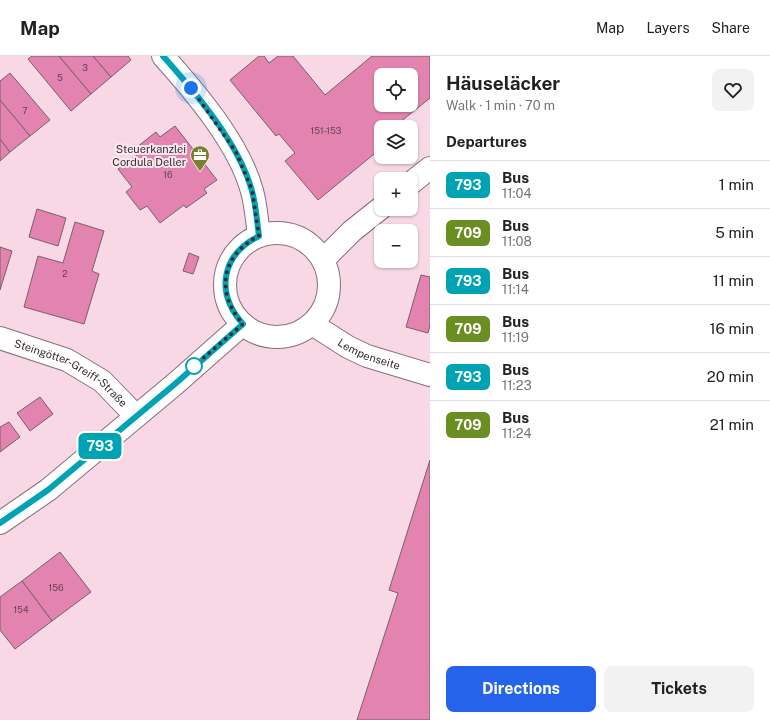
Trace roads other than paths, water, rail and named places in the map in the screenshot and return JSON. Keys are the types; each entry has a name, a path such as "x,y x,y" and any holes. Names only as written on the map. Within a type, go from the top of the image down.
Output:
{"street":[{"path":"163,56 191,88 236,152 252,190 259,236"},
{"path":"418,177 430,168"},
{"path":"323,260 352,231 374,214"},
{"path":"272,233 296,236 306,242 323,260 328,273 329,287 327,300 321,313 312,324 290,335 277,337 253,331 243,324 235,315 229,304 225,281 228,270 236,254 249,242 259,236 272,233"},
{"path":"0,523 48,490 243,324"},
{"name":"Lempenseite","path":"312,324 348,347 367,356 430,375"},
{"name":"Steingötter-Greiff-Straße","path":"0,338 66,360 102,381 136,416"}],"place":[{"name":"Steuerkanzlei Cordula Deller","path":"200,172"}]}
